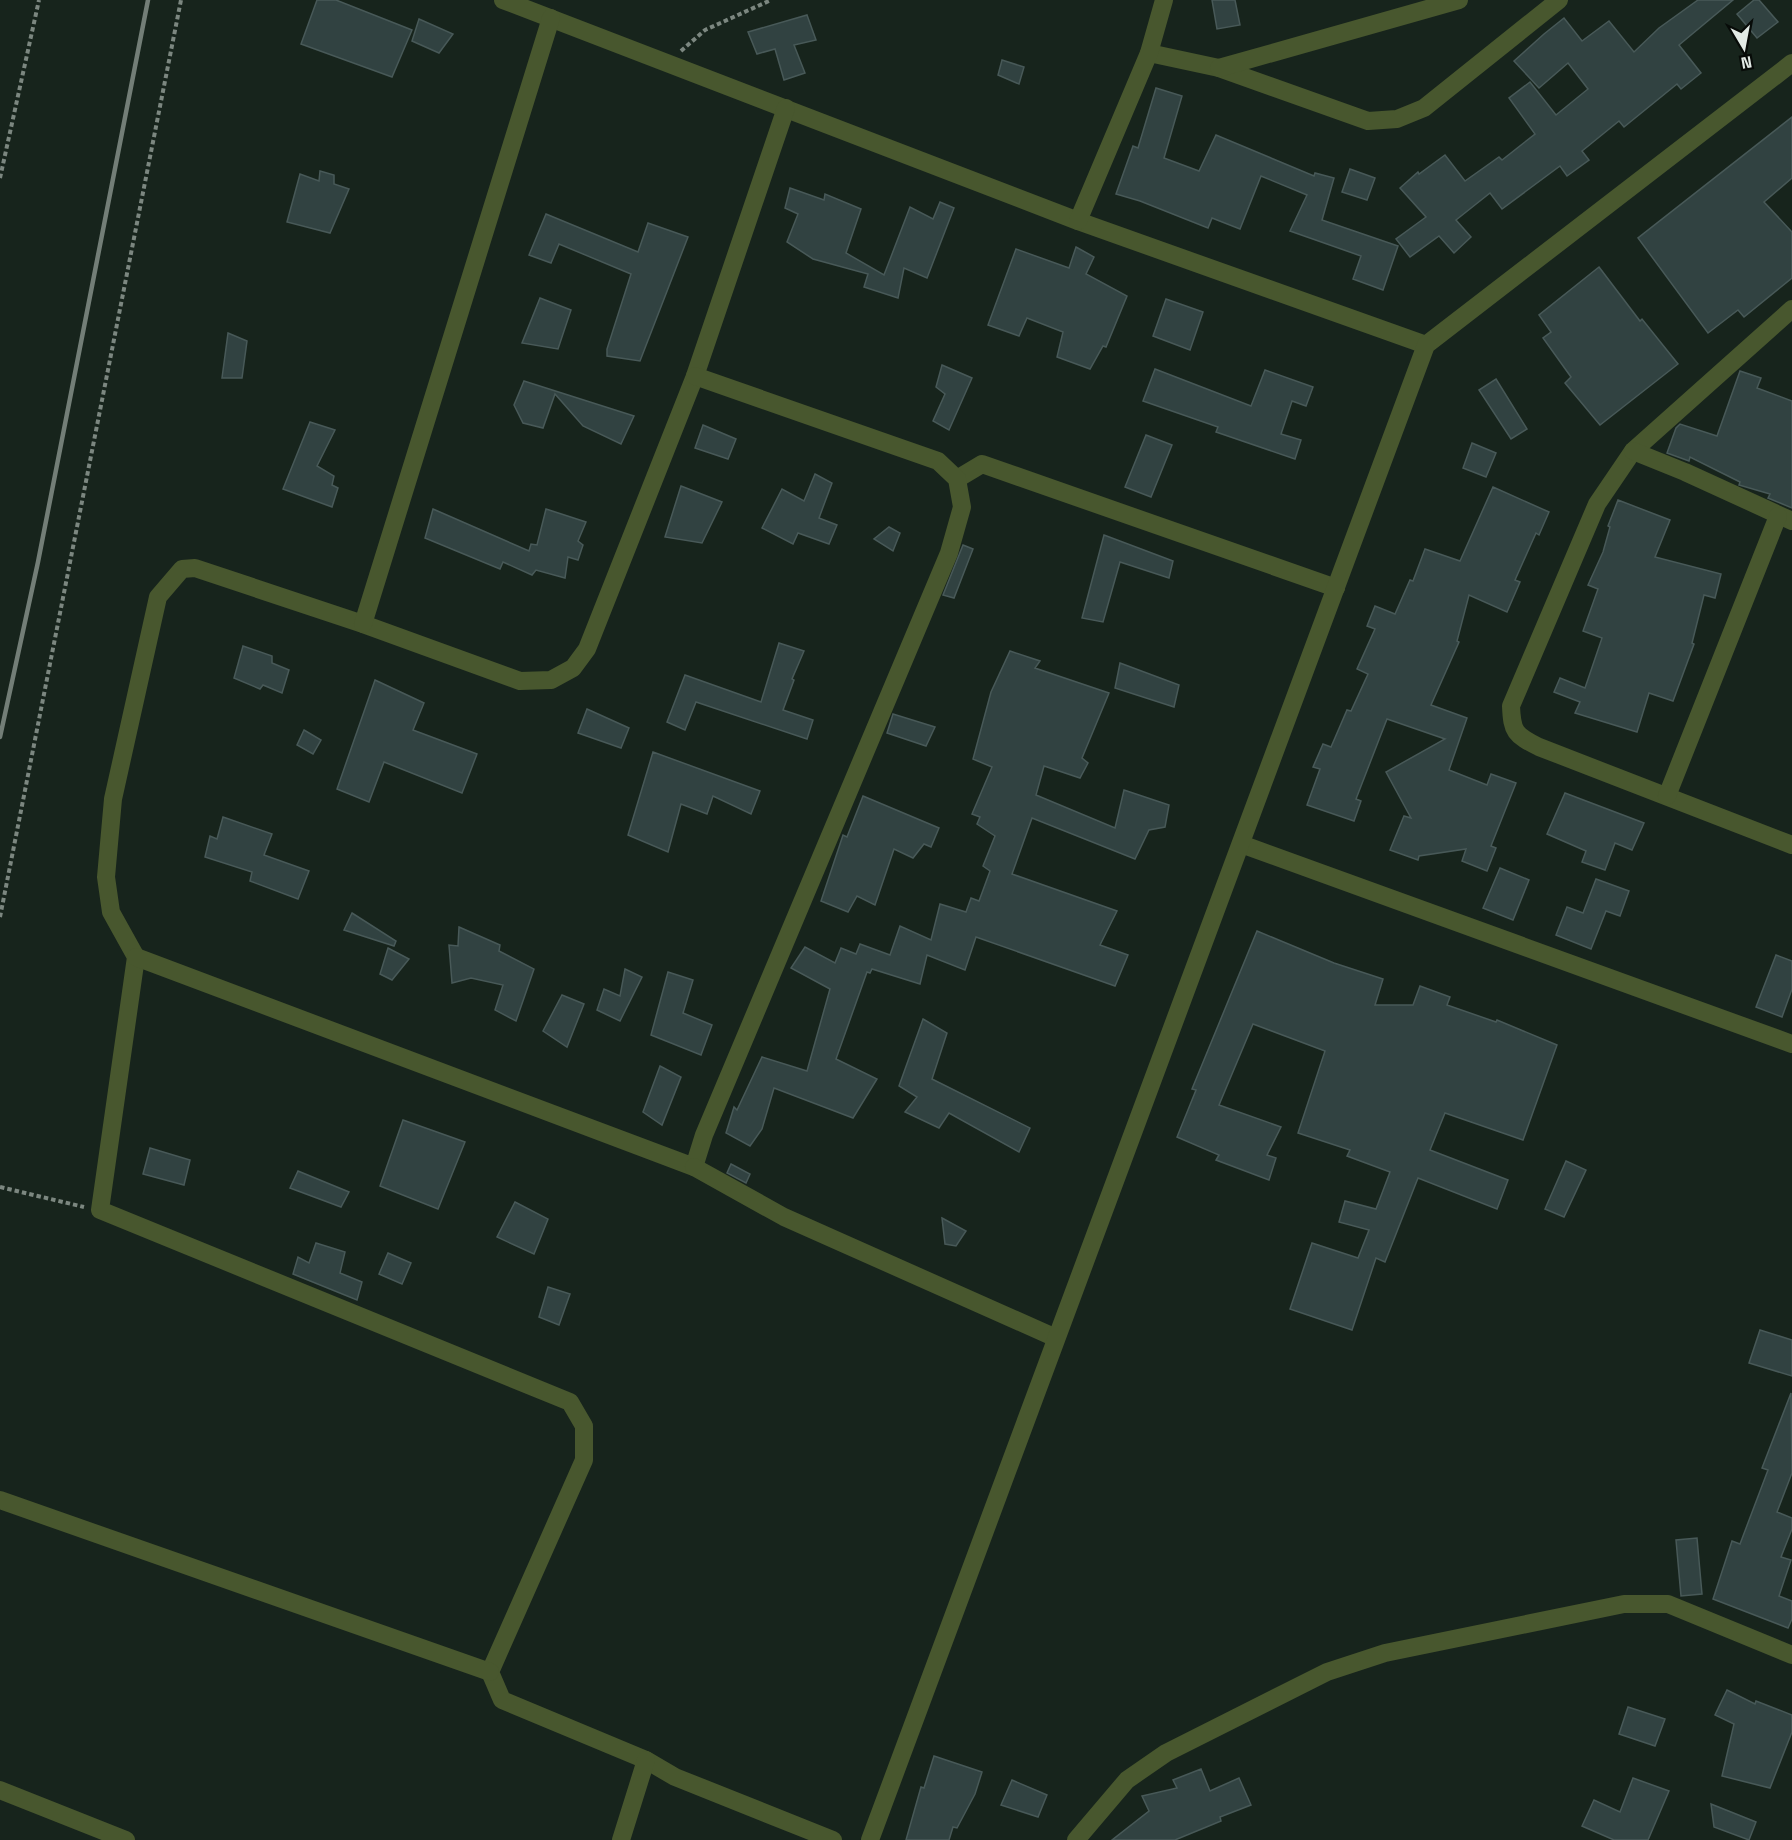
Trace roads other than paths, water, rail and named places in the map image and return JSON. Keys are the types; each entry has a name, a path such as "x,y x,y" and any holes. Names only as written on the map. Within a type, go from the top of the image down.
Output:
{"street":[{"path":"503,0 1078,221 1426,345"},
{"path":"1078,221 1149,53 1164,0"},
{"path":"1219,68 1459,0"},
{"path":"1149,53 1219,68 1368,121 1397,119 1424,108 1559,0"},
{"path":"363,624 551,18"},
{"path":"870,1840 1426,345 1792,63"},
{"path":"786,108 694,376 586,649 573,668 552,680 520,681 363,624 195,567 182,569 159,597 112,799 106,878 111,912 136,957 100,1210 570,1402 584,1426 584,1460 490,1672 502,1700 646,1760 675,1777 833,1840"},
{"path":"1789,315 1633,451 1597,504 1511,706 1512,727 1521,738 1539,747 1792,845"},
{"path":"694,376 938,461 957,479 962,507 949,552 709,1124 694,1167"},
{"path":"1633,451 1785,518 1667,796"},
{"path":"957,479 982,464 1336,588"},
{"path":"1241,844 1792,1044"},
{"path":"136,957 694,1167 784,1217 1056,1338"},
{"path":"0,1500 490,1672"},
{"path":"1076,1840 1127,1780 1166,1753 1327,1672 1385,1653 1624,1604 1668,1604 1792,1655"},
{"path":"621,1840 646,1760"},
{"path":"0,1790 126,1840"}],"railway":[{"path":"0,737 38,562 148,0"}]}
